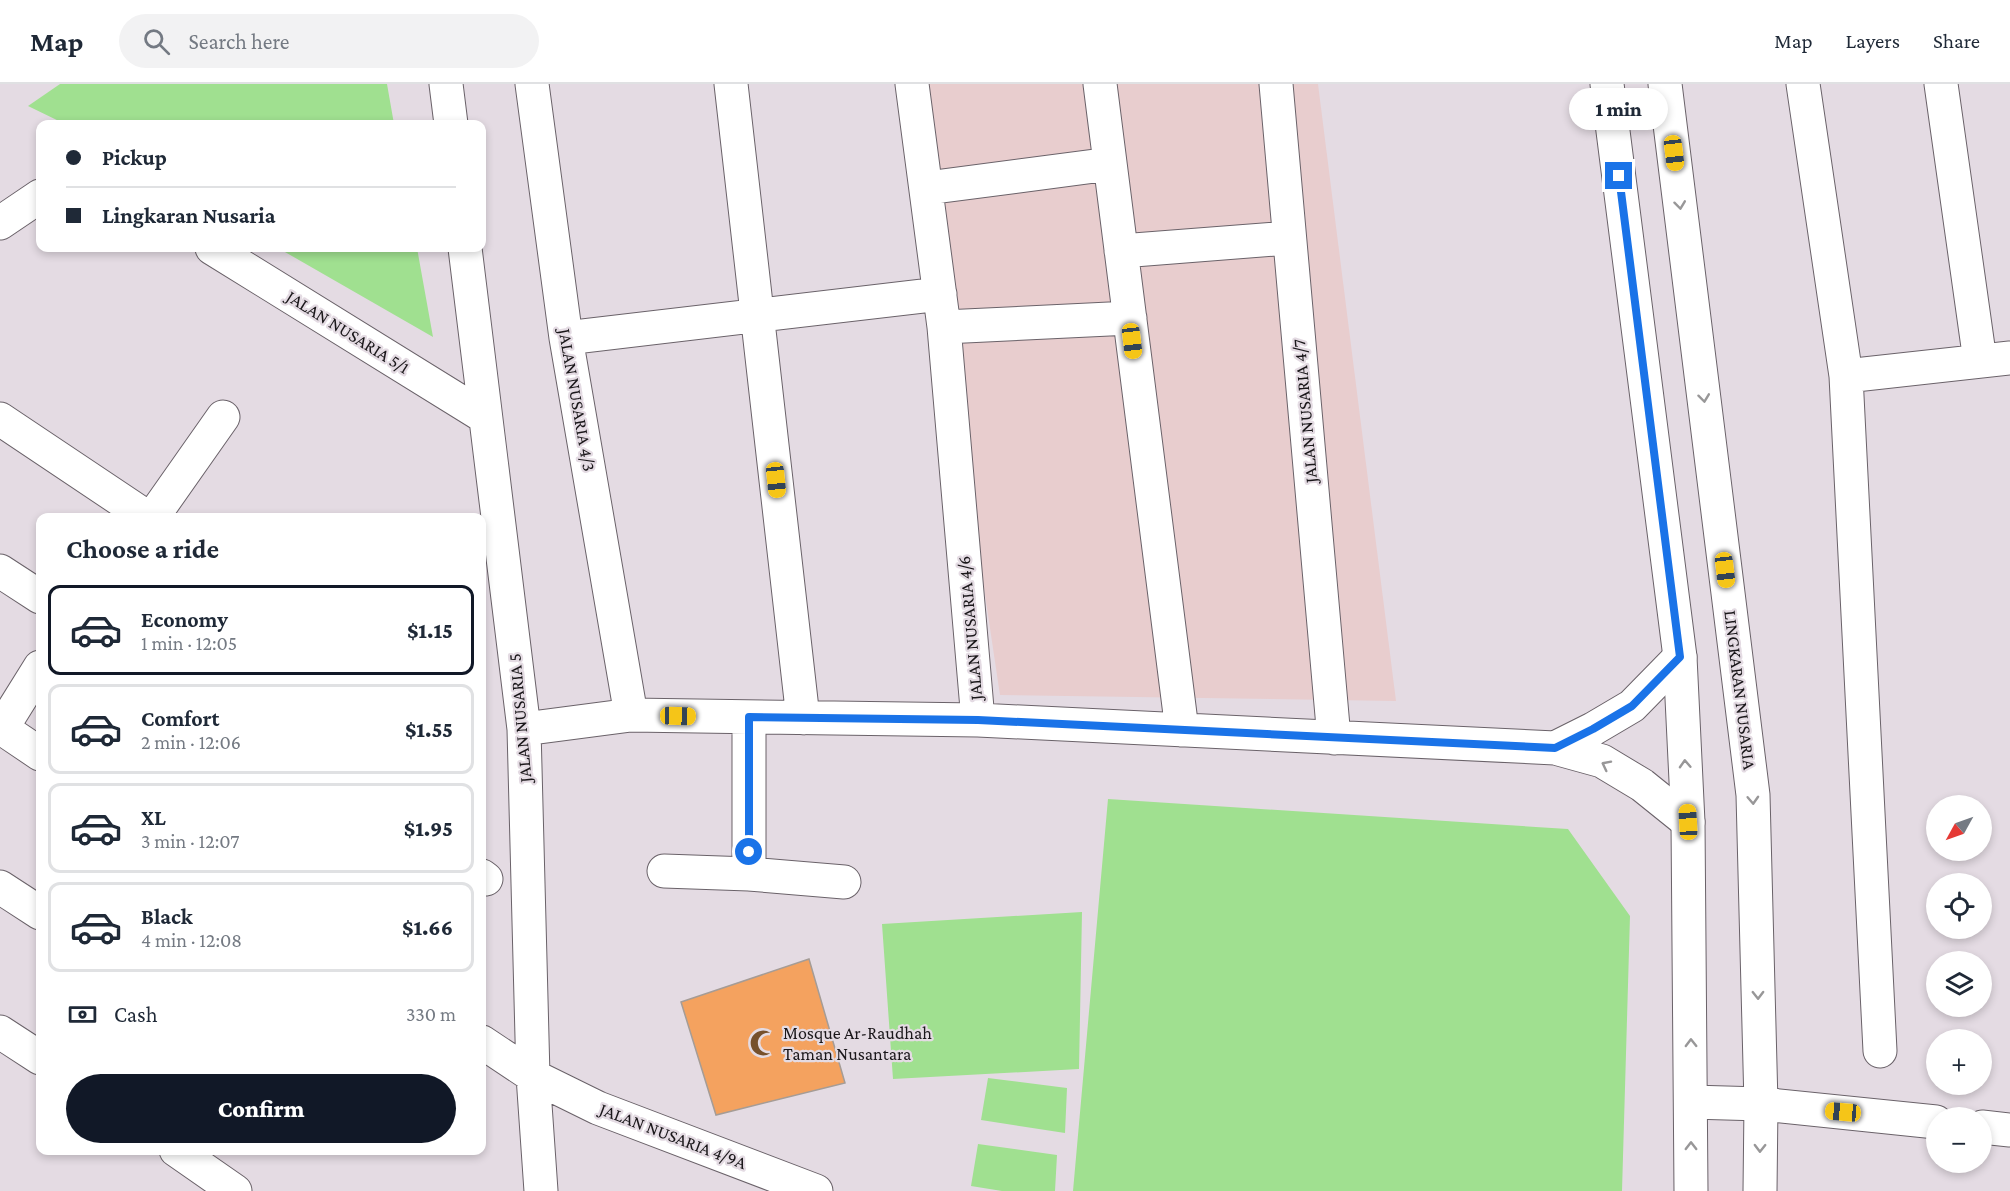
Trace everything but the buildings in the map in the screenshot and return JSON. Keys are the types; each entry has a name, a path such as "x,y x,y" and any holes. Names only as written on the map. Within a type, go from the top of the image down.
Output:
{"street":[{"path":"446,84 450,120"},
{"name":"JALAN NUSARIA 4/3","path":"532,84 566,338 631,715"},
{"path":"731,84 803,718"},
{"name":"JALAN NUSARIA 4/6","path":"524,729 631,715 978,720 944,327 912,84"},
{"path":"1100,84 1182,730"},
{"name":"JALAN NUSARIA 4/7","path":"1276,84 1334,738"},
{"path":"1607,84 1680,657 1688,822 1691,1191"},
{"name":"LINGKARAN NUSARIA","path":"1665,84 1753,795 1761,1104 1760,1191"},
{"path":"1846,376 1995,359 1941,84"},
{"path":"1812,85 1846,376 1880,1051"},
{"path":"927,188 1110,164"},
{"path":"0,223 36,199"},
{"path":"1121,251 1289,238"},
{"name":"JALAN NUSARIA 5/1","path":"218,252 485,417"},
{"name":"JALAN NUSARIA 5","path":"465,252 524,729 533,1076 541,1191"},
{"path":"566,338 940,294"},
{"path":"944,327 1130,318"},
{"path":"145,513 223,417"},
{"path":"0,419 139,513"},
{"path":"0,571 36,594"},
{"path":"1555,748 1632,706 1680,657"},
{"path":"36,672 1,728 36,751"},
{"path":"749,717 749,874"},
{"path":"978,720 1555,748 1602,761 1642,785 1688,822"},
{"path":"664,871 749,874 844,882"},
{"path":"0,887 36,910"},
{"path":"0,1032 36,1055"},
{"name":"JALAN NUSARIA 4/9A","path":"486,1045 533,1076 598,1108 816,1191"},
{"path":"1691,1102 1761,1104 1926,1121"},
{"path":"1992,1128 2010,1130"},
{"path":"183,1155 230,1190"}],"shaded area":[{"path":"917,84 1318,84 1396,701 1000,695 940,294"}],"green space":[{"path":"60,84 387,84 393,120 57,120 28,106"},
{"path":"285,252 418,252 433,337"},
{"path":"1108,799 1568,829 1630,916 1622,1191 1073,1191"},
{"path":"1082,912 1079,1069 893,1079 882,924"},
{"path":"988,1078 1067,1088 1065,1133 981,1120"},
{"path":"978,1144 1057,1155 1055,1191 1002,1191 971,1186"}],"place":[{"name":"Mosque Ar-Raudhah Taman Nusantara","path":"763,1043"}],"route":[{"path":"749,852 749,717 978,720 1555,748 1632,706 1680,657 1619,176"}]}
